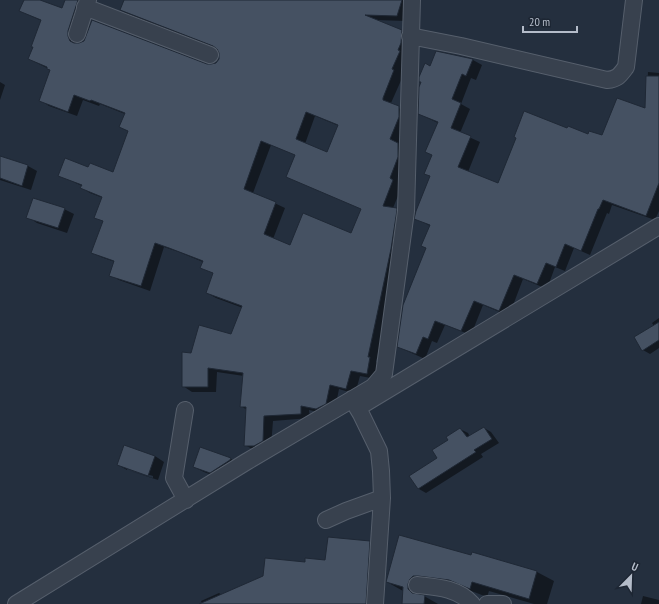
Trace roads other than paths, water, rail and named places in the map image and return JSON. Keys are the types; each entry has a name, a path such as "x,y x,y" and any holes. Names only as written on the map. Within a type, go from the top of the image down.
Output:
{"street":[{"path":"357,407 384,374 406,211 412,0"},
{"path":"410,36 607,80 614,79 620,75 626,66 634,0"},
{"path":"77,34 86,4 210,55"},
{"path":"16,604 186,500 357,407 659,226"},
{"path":"357,407 379,450 381,471 382,498 375,604"},
{"path":"185,410 174,478 186,500"},
{"path":"326,520 382,498"},
{"path":"417,585 444,588 463,596 472,604"},
{"path":"487,604 503,604"}]}
